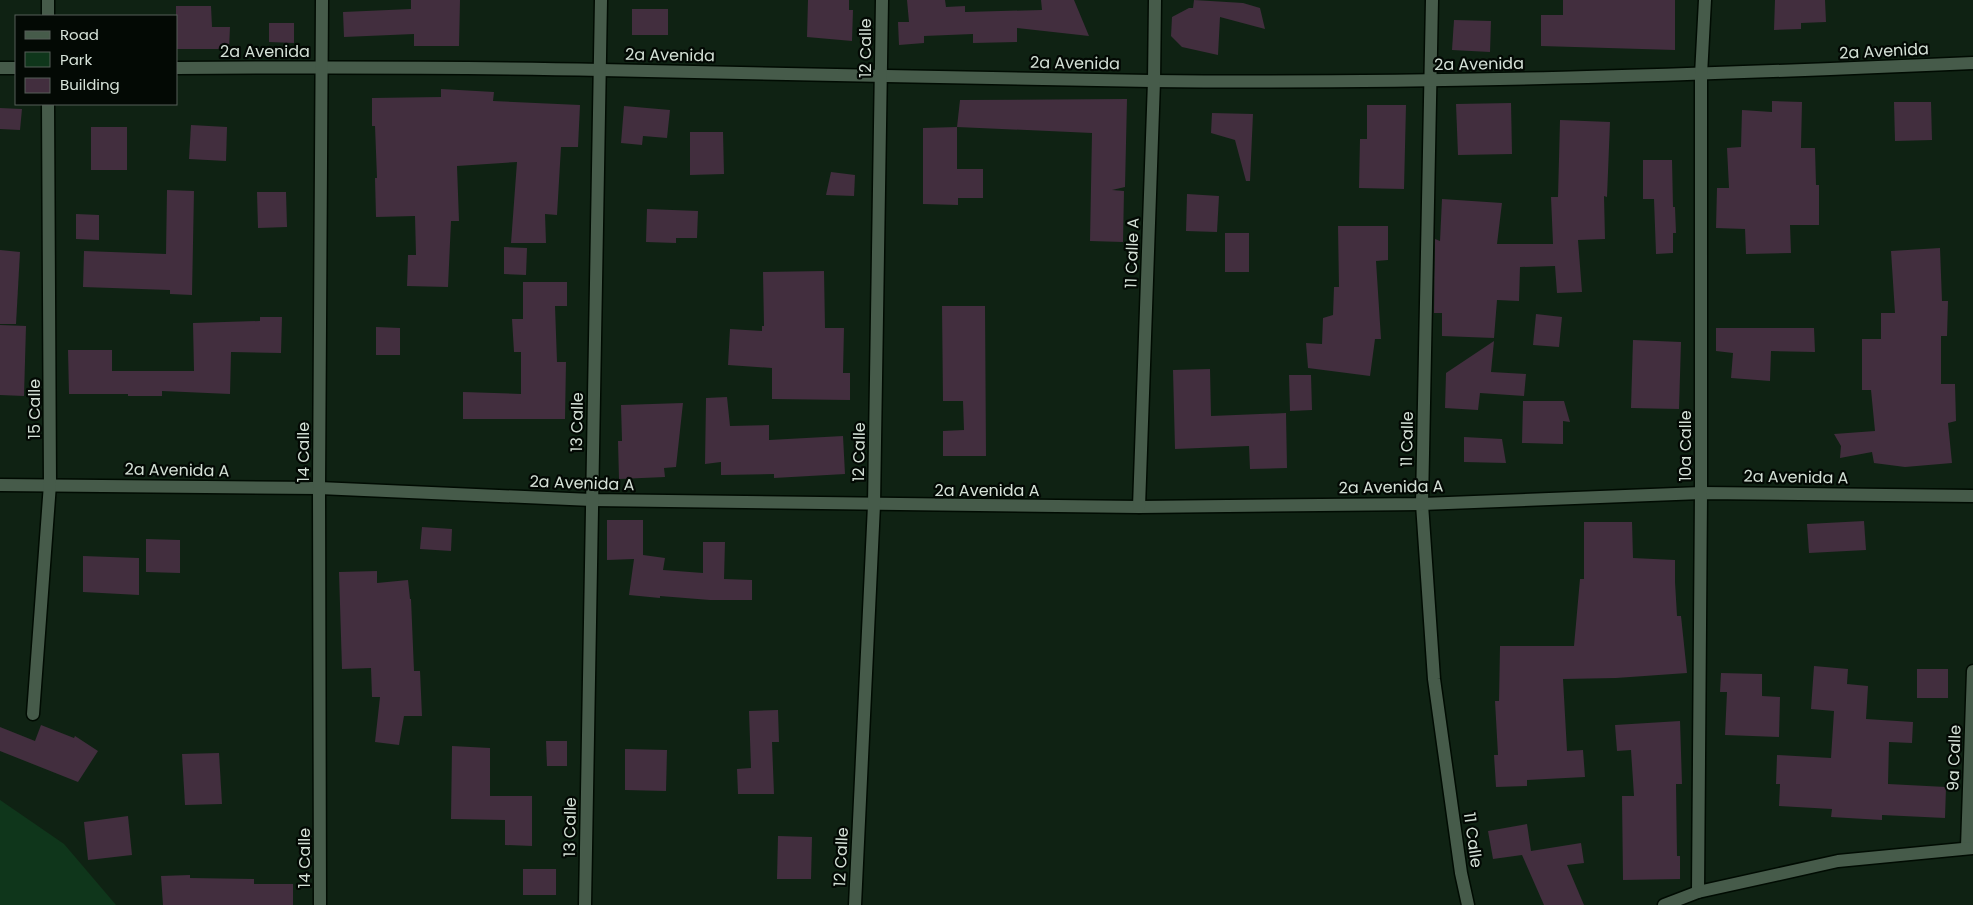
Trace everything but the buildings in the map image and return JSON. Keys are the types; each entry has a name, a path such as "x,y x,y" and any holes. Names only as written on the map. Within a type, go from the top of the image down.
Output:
{"street":[{"path":"48,0 48,15"},
{"name":"14 Calle","path":"320,905 319,488 322,0"},
{"name":"13 Calle","path":"585,905 601,0"},
{"name":"12 Calle","path":"855,905 874,505 882,0"},
{"name":"11 Calle A","path":"1139,507 1154,81 1154,0"},
{"name":"11 Calle","path":"1432,0 1422,504 1434,679 1461,873 1468,905"},
{"name":"10a Calle","path":"1698,892 1701,492 1701,75 1705,0"},
{"name":"2a Avenida","path":"178,68 321,67 600,70 1154,81 1430,81 1701,75 1973,63"},
{"path":"0,68 15,68"},
{"name":"15 Calle","path":"33,714 50,484 48,105"},
{"name":"2a Avenida A","path":"0,485 319,488 592,500 1139,507 1422,504 1701,492 1973,496"},
{"name":"9a Calle","path":"1970,848 1973,671"},
{"path":"1664,905 1698,892 1838,861 1970,848"}],"green space":[{"path":"0,800 64,844 116,905 0,905"}]}
